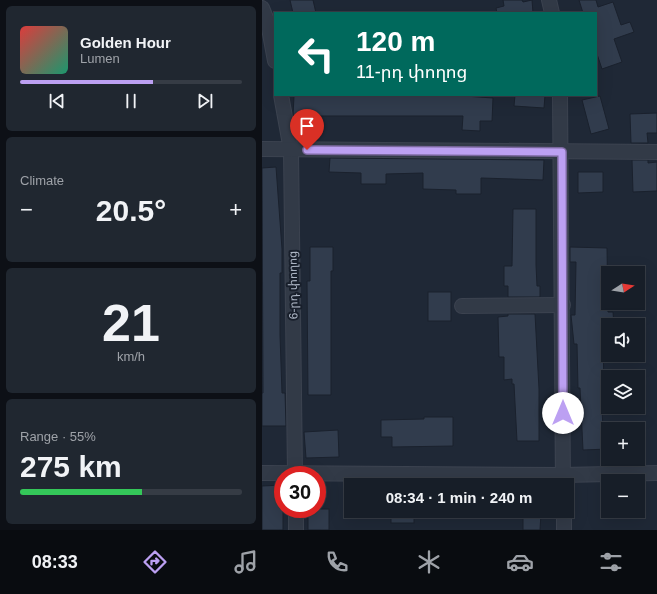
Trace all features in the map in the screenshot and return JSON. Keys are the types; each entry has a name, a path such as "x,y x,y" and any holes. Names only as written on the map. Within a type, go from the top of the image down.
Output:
{"street":[{"path":"549,0 552,12"},
{"path":"262,8 268,22 274,55"},
{"name":"6-րդ փողոց","path":"281,96 291,150 295,466"},
{"path":"560,96 562,152 563,478"},
{"path":"262,149 657,152"},
{"path":"462,306 563,305"},
{"path":"262,473 274,473"},
{"path":"574,479 657,473"},
{"path":"326,475 474,478"},
{"path":"296,518 296,530"},
{"path":"564,518 564,530"}],"building":[{"path":"290,0 313,0 316,12 293,12"},
{"path":"503,0 522,0 523,2 532,0 533,12 497,12 496,8 504,6"},
{"path":"579,0 596,0 598,7 613,2 621,25 630,22 634,32 614,39 622,62 602,69 597,54 597,12 583,12"},
{"path":"294,96 464,96 493,98 492,121 480,121 480,131 462,130 463,116 293,116"},
{"path":"515,96 545,96 544,108 514,106"},
{"path":"600,96 609,129 591,134 582,100"},
{"path":"657,113 657,133 647,133 648,143 631,143 630,114"},
{"path":"330,158 544,160 543,180 481,178 481,194 456,194 456,190 423,189 423,173 386,174 386,184 361,184 361,173 329,172"},
{"path":"632,160 648,160 648,163 657,162 657,191 633,192"},
{"path":"276,167 282,249 282,273 280,273 280,335 282,393 285,393 286,426 262,426 262,168"},
{"path":"578,172 603,172 603,192 578,193"},
{"path":"513,209 536,209 536,265 537,286 540,286 540,297 508,297 508,286 504,286 504,266 512,266"},
{"path":"310,247 333,247 333,271 331,271 331,395 308,395 307,281 310,281"},
{"path":"570,247 607,248 607,266 601,266 601,310 613,312 613,318 601,318 601,362 603,362 604,370 601,370 601,414 602,414 603,422 601,422 601,449 583,450 580,388 578,388 577,344 574,344 571,315 575,315 576,262 570,262"},
{"path":"428,292 451,292 451,321 428,321"},
{"path":"508,314 535,314 539,389 539,441 517,441 514,384 512,384 512,379 504,380 504,357 499,357 498,317 508,316"},
{"path":"424,417 453,417 453,446 392,447 392,437 381,437 381,420 424,419"},
{"path":"338,430 339,457 306,458 304,432"},
{"path":"274,485 274,518 283,518 283,530 262,530 262,486"},
{"path":"326,509 329,509 329,530 308,530 308,518 326,518"},
{"path":"391,518 414,518 414,523 391,523"},
{"path":"523,518 541,518 540,530 523,530"}],"route":[{"path":"307,150 562,152 563,413"}]}
